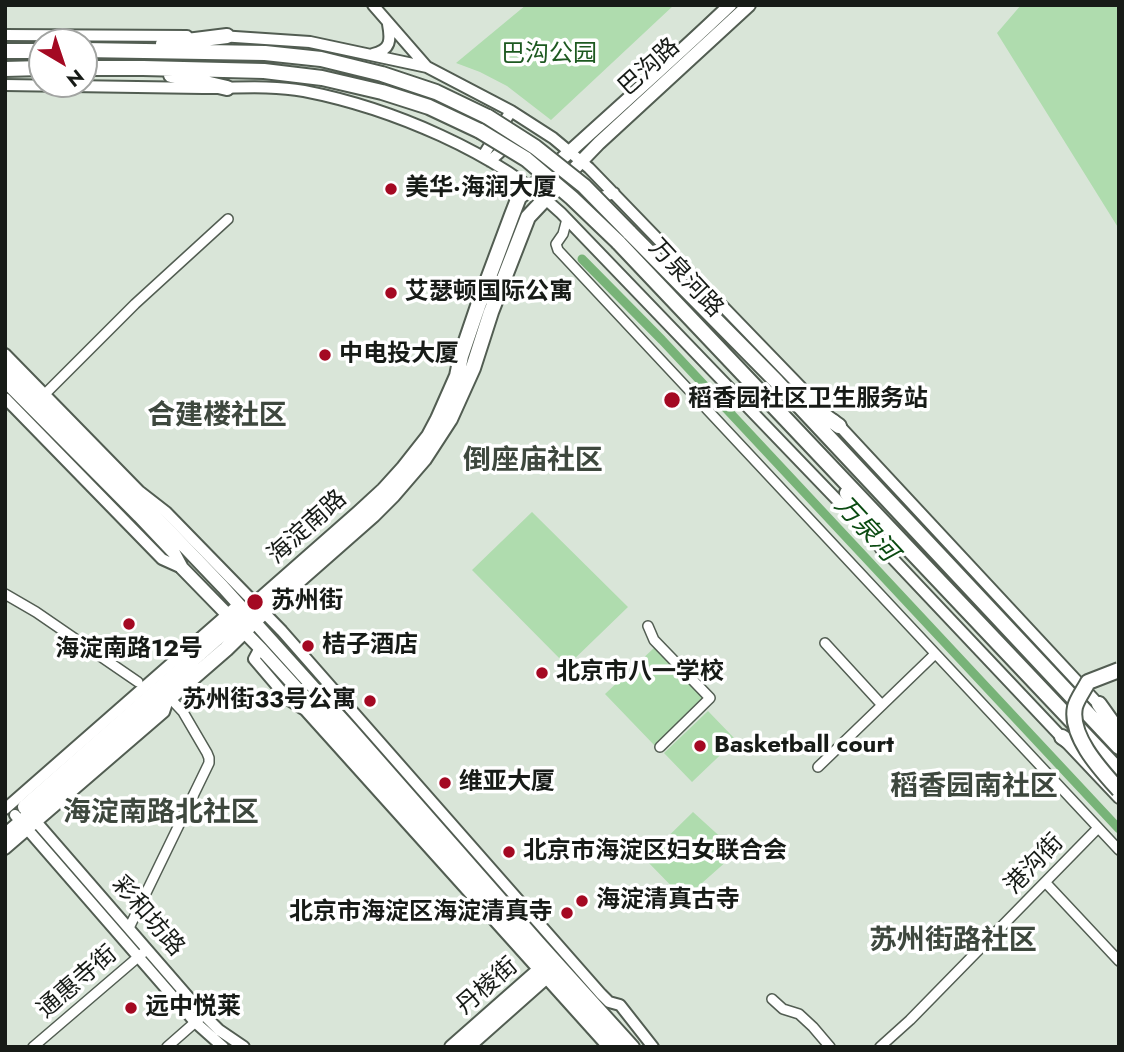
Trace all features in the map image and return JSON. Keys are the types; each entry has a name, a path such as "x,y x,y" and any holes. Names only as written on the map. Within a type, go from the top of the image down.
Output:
{"main road":[{"name":"巴沟路","path":"531,187 634,92 671,62 730,5"},
{"name":"巴沟路","path":"545,199 748,5"},
{"path":"108,50 227,36"},
{"name":"万泉河路","path":"98,50 265,53 321,59 382,74 436,92 488,117 535,147 584,186 624,237 827,463 1119,774"},
{"path":"5,51 28,51"},
{"path":"5,69 28,68"},
{"name":"万泉河路","path":"98,68 264,71 322,78 382,92 429,107 480,131 526,159 624,237 777,382 1119,747"},
{"path":"143,68 227,88"},
{"name":"海淀南路","path":"5,836 21,818 376,498 403,469 439,419 457,376 478,306 512,215 520,197 531,187"},
{"name":"海淀南路","path":"21,818 226,649 245,615 386,502 424,459 450,419 473,368 491,312 528,217 545,199"},
{"path":"5,366 123,488 158,519 351,729 549,968 633,1047"},
{"path":"5,381 139,516 174,554 182,568 245,615 260,648 620,1047"},
{"path":"777,382 839,426"},
{"path":"827,463 883,548"},
{"path":"1119,670 1088,682 1075,707 1076,729 1088,751 1119,790"},
{"path":"1099,704 1119,732"},
{"path":"1062,737 1119,774"},
{"name":"丹棱街","path":"451,1047 549,968"},
{"name":"丹棱街","path":"468,1047 549,968"}],"street":[{"path":"373,5 427,67"},
{"path":"371,55 382,52 389,43 388,21"},
{"path":"5,35 227,36 310,42 427,67 511,111 569,151"},
{"path":"5,85 250,87 302,90 406,120 486,158 531,187"},
{"path":"486,158 511,111"},
{"path":"486,158 512,141 551,168 589,201 614,193"},
{"name":"万泉河路","path":"569,151 632,211 839,426 1119,725"},
{"name":"万泉河路","path":"531,187 594,246 1119,798"},
{"path":"594,246 632,211"},
{"path":"44,394 135,304 228,219"},
{"path":"567,219 563,234 556,244 558,250 1119,850"},
{"path":"5,354 139,492 166,512 245,615 601,994 609,1002 620,1005 653,1047"},
{"path":"5,398 162,559 182,568"},
{"path":"5,594 138,682"},
{"path":"648,626 654,640 710,698 660,747"},
{"path":"825,643 881,704"},
{"path":"818,766 935,654"},
{"path":"129,928 209,763 207,753 183,712 169,697"},
{"name":"海淀南路","path":"5,849 21,818"},
{"name":"彩和坊路","path":"21,818 129,928 143,953"},
{"name":"彩和坊路","path":"21,818 143,953 223,1047"},
{"name":"港沟街","path":"880,1047 910,1020 1098,828"},
{"path":"1045,883 1119,961"},
{"name":"通惠寺街","path":"33,1047 143,953"},
{"path":"549,968 608,1047"},
{"path":"772,999 783,1009 799,1014 830,1047"},
{"path":"167,1047 199,1018"},
{"name":"彩和坊路","path":"199,1018 244,1047"}],"green space":[{"name":"巴沟公园","path":"526,5 674,5 551,120 507,86 456,63"},
{"path":"1021,5 1119,5 1119,229 997,33"},
{"path":"532,512 628,607 567,666 472,570"},
{"path":"655,647 705,699 655,746 605,694"},
{"name":"Basketball court","path":"708,711 736,740 692,782 664,753"},
{"path":"693,812 737,852 684,899 645,859"}],"waterway":[{"name":"万泉河","path":"582,259 662,340 1119,829"}],"place":[{"name":"美华·海润大厦","path":"391,189"},
{"name":"艾瑟顿国际公寓","path":"391,293"},
{"name":"中电投大厦","path":"325,355"},
{"name":"稻香园社区卫生服务站","path":"672,400"},
{"name":"苏州街","path":"255,602"},
{"name":"海淀南路12号","path":"129,624"},
{"name":"桔子酒店","path":"308,646"},
{"name":"北京市八一学校","path":"542,673"},
{"name":"苏州街33号公寓","path":"370,701"},
{"name":"Basketball court","path":"700,746"},
{"name":"维亚大厦","path":"445,783"},
{"name":"北京市海淀区妇女联合会","path":"509,852"},
{"name":"海淀清真古寺","path":"582,901"},
{"name":"北京市海淀区海淀清真寺","path":"567,913"},
{"name":"远中悦莱","path":"131,1008"}],"district":[{"name":"合建楼社区","path":"217,417"},
{"name":"倒座庙社区","path":"533,462"},
{"name":"稻香园南社区","path":"974,788"},
{"name":"海淀南路北社区","path":"161,814"},
{"name":"苏州街路社区","path":"953,942"}]}
